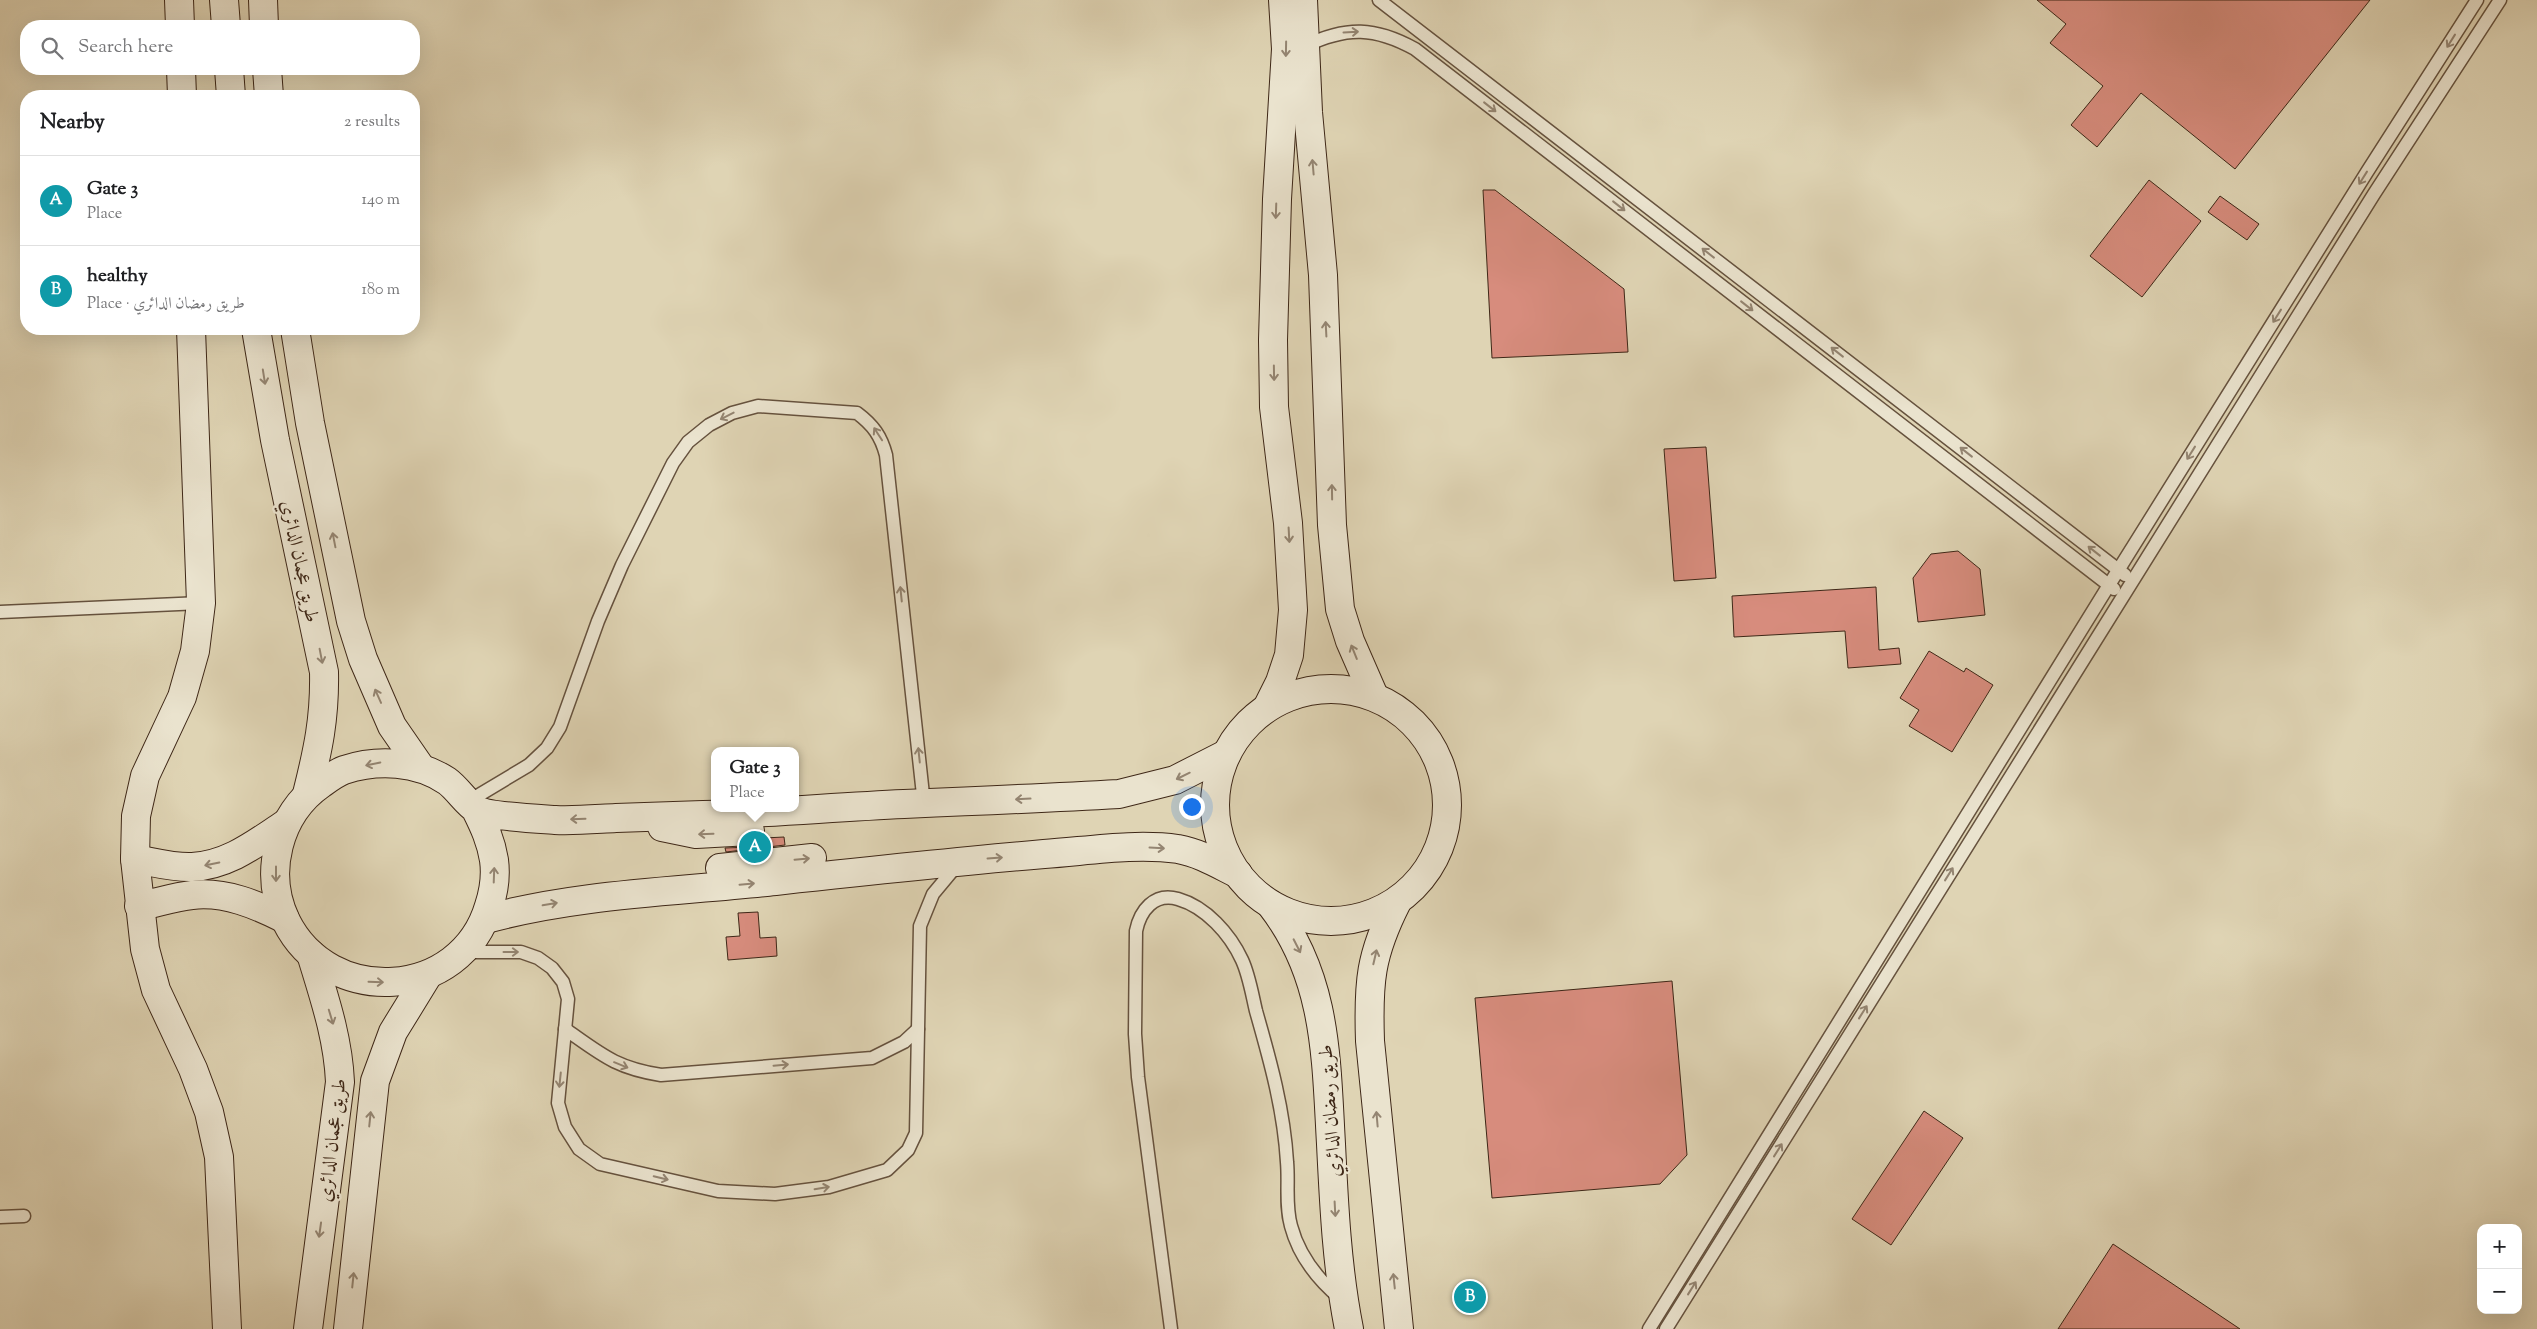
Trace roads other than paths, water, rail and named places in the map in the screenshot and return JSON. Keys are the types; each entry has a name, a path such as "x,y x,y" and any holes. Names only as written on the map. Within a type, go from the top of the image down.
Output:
{"street":[{"path":"179,0 180,20"},
{"path":"224,0 226,20"},
{"path":"263,0 264,20"},
{"path":"1268,706 1280,682 1289,655 1293,610 1288,523 1274,407 1276,217 1286,48 1283,0"},
{"path":"1303,0 1308,112 1323,275 1332,525 1340,608 1350,641 1374,696"},
{"path":"181,75 182,90"},
{"path":"229,75 231,90"},
{"path":"267,75 268,90"},
{"path":"191,335 201,604 195,651 182,696 145,776 136,816 135,859 145,949 156,990 193,1069 209,1112 219,1157 227,1329"},
{"name":"طريق عجمان الدائري","path":"257,335 275,440 324,672 325,706 320,743 307,794"},
{"name":"طريق عجمان الدائري","path":"296,335 310,423 351,621 364,659 392,726 420,768"},
{"path":"1338,688 1374,696 1405,714 1429,741 1444,774 1448,810 1441,846 1424,877 1398,902 1368,917 1335,922 1302,918 1271,905 1253,891 1238,874 1222,846 1215,816 1216,784 1226,754 1244,728 1268,706 1302,692 1338,688"},
{"path":"799,794 858,794 916,804 1119,794 1176,780 1226,754"},
{"path":"135,859 190,868 217,864 240,854 285,824 307,794 341,771 380,762 420,768 447,781 472,805 489,835 495,863 494,892 486,919 462,952 428,975 398,983 366,982 337,972 311,954 296,938 285,919 276,888 276,855 285,824"},
{"path":"472,805 516,817 560,820 620,818 686,800 711,797"},
{"path":"620,818 705,835 846,826 871,820 916,804"},
{"path":"486,919 524,908 618,895 684,873 850,855 908,865 1154,848 1179,850 1203,856 1238,874"},
{"path":"618,895 682,905 766,900 869,885 908,865"},
{"path":"139,906 193,895 215,895 261,907 285,919"},
{"path":"1398,902 1385,927 1374,956 1368,994 1370,1041 1399,1329"},
{"name":"طريق رمضان الدائري","path":"1271,905 1288,927 1304,959 1319,1009 1326,1047 1336,1231 1343,1300 1349,1329"},
{"name":"طريق عجمان الدائري","path":"308,1329 340,1082 333,1026 311,954"},
{"name":"طريق عجمان الدائري","path":"348,1329 374,1081 393,1032 428,975"}],"lane":[{"path":"1379,0 2133,581"},
{"path":"1649,1329 2118,570 2477,0"},
{"path":"1666,1329 2374,194 2500,0"},
{"path":"1305,46 1326,36 1349,31 1372,32 1395,38 1415,49 2123,596"},
{"path":"472,805 530,765 547,748 560,727 604,605 622,564 673,464 688,442 709,425 732,413 758,406 856,413 870,422 881,437 888,465 916,804"},
{"path":"0,612 201,604"},
{"path":"462,952 521,952 538,958 552,968 563,982 568,999 558,1103 565,1127 579,1149 600,1164 718,1191 775,1194 828,1187 887,1170 908,1150 916,1133 920,926 933,894 962,861"},
{"path":"1171,1329 1140,1100 1135,1043 1136,931 1139,916 1149,904 1162,898 1177,899 1205,913 1227,934 1243,961 1274,1074 1281,1113 1288,1161 1287,1204 1290,1225 1299,1249 1312,1270 1343,1300"},
{"path":"565,1029 612,1062 634,1071 661,1076 872,1058 904,1042 918,1028"},
{"path":"0,1217 24,1216"}],"place":[{"name":"Gate 3","path":"755,847"},
{"name":"healthy","path":"1470,1297"}]}
